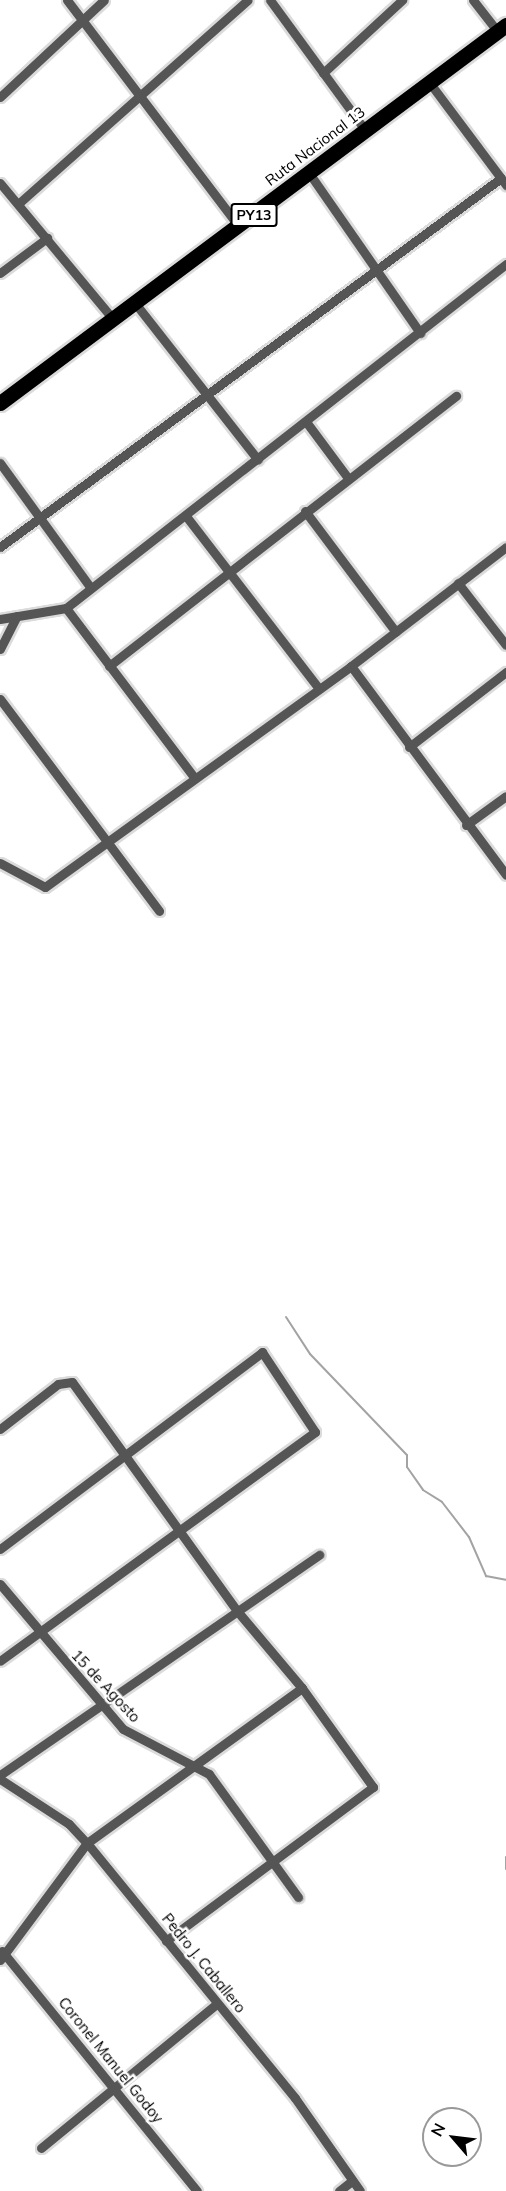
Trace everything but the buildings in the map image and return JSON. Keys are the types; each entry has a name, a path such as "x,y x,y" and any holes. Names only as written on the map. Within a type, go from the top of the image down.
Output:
{"highway":[{"name":"Ruta Nacional 13","path":"0,403 501,28"}],"street":[{"path":"67,0 139,99 238,227"},
{"path":"0,97 104,0"},
{"path":"18,204 248,0"},
{"path":"270,0 365,130"},
{"path":"323,73 402,0"},
{"path":"472,0 501,28"},
{"path":"0,547 372,270 504,182 429,82"},
{"path":"309,173 372,270 420,333"},
{"path":"0,183 113,319"},
{"path":"0,273 47,238"},
{"path":"0,619 66,608 90,587 307,423 506,264"},
{"path":"135,303 258,460"},
{"path":"109,666 228,570 456,396"},
{"path":"307,423 348,478"},
{"path":"0,464 90,587"},
{"path":"305,511 396,632"},
{"path":"186,516 319,689"},
{"path":"0,863 45,887 111,841 194,777 351,666 506,547"},
{"path":"458,583 506,645"},
{"path":"66,608 194,777"},
{"path":"0,649 18,616"},
{"path":"351,666 466,825 506,875"},
{"path":"409,747 506,672"},
{"path":"0,699 111,841 159,911"},
{"path":"466,825 506,796"},
{"path":"0,1549 262,1352 315,1432 0,1661"},
{"path":"0,1429 58,1384 72,1382 238,1612 302,1688 373,1787 271,1859 166,1941"},
{"path":"0,1774 319,1555"},
{"name":"15 de Agosto","path":"0,1584 99,1705 144,1745 209,1774 298,1897"},
{"path":"1,1954 87,1843 302,1688"},
{"name":"Pedro J. Caballero","path":"0,1779 69,1824 87,1843 216,2004 295,2098 360,2191"},
{"name":"Coronel Manuel Godoy","path":"1,1954 115,2089 197,2191"},
{"path":"41,2148 216,2004"},
{"path":"339,2191 352,2181"}],"waterway":[{"path":"286,1317 310,1354 407,1455 407,1467 423,1490 442,1502 469,1537 486,1576 506,1580"},
{"path":"506,1857 506,1869"}]}
